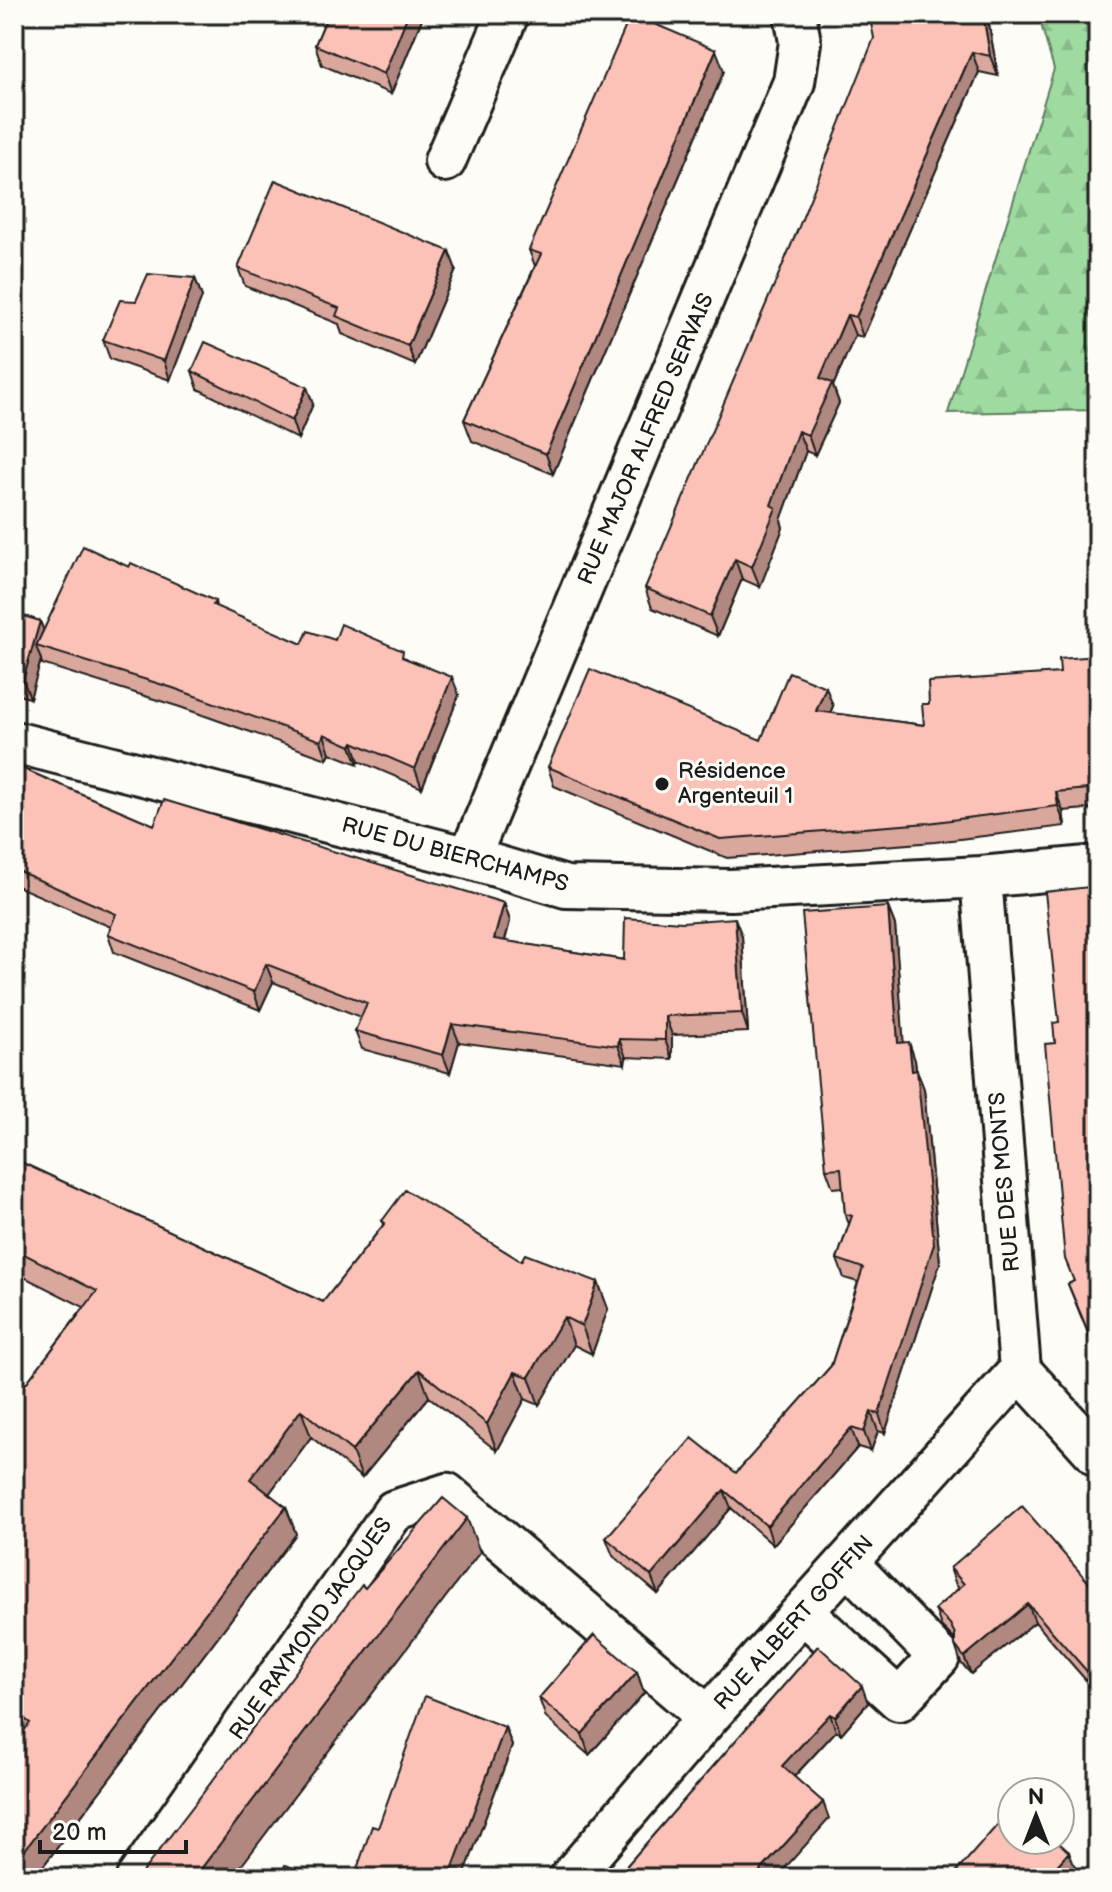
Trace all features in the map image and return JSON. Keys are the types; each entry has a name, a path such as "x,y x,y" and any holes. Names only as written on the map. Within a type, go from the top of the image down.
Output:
{"street":[{"path":"445,161 508,14"},
{"name":"RUE MAJOR ALFRED SERVAIS","path":"469,858 794,82 800,42 795,14"},
{"name":"RUE DU BIERCHAMPS","path":"14,742 469,858 566,887 731,890 981,877 1098,866"},
{"name":"RUE DES MONTS","path":"981,877 1020,1370"},
{"path":"1020,1370 1098,1456"},
{"name":"RUE ALBERT GOFFIN","path":"570,1878 708,1717 1020,1370"},
{"name":"RUE RAYMOND JACQUES","path":"137,1878 394,1511 447,1494 708,1717"},
{"path":"803,1612 899,1700 939,1657 847,1563"}],"green space":[{"path":"1038,14 1098,14 1098,410 948,413 1054,69"}],"building":[{"path":"328,14 408,14 384,74 315,45"},
{"path":"631,14 716,50 546,454 464,420 541,254 529,250"},
{"path":"869,14 983,14 990,56 972,52 856,317 847,315 820,378 832,383 808,435 798,431 771,505 776,508 752,567 735,559 710,616 645,588 798,229 874,38"},
{"path":"275,180 449,251 408,346 336,316 339,308 238,268"},
{"path":"148,274 195,278 164,361 103,340 120,300 136,301"},
{"path":"205,342 307,387 292,421 192,371"},
{"path":"83,546 129,567 131,563 215,601 213,605 302,644 308,631 335,640 341,624 403,651 402,657 452,677 415,769 353,742 351,746 324,734 321,741 173,688 36,646"},
{"path":"14,613 40,621 23,680 14,677"},
{"path":"1098,656 1098,788 1056,792 1058,806 928,823 720,839 548,767 590,669 761,740 789,672 826,687 816,711 924,725 922,704 929,704 928,682 1060,673 1059,659"},
{"path":"14,765 154,825 164,800 504,903 494,939 624,960 625,918 682,922 735,918 742,1013 665,1016 665,1040 619,1039 618,1046 452,1024 443,1055 355,1031 367,1003 266,964 254,992 108,934 116,914 14,869"},
{"path":"1098,886 1098,1355 1068,1284 1074,1281 1065,1259 1045,1044 1055,1043 1053,1023 1059,1022 1045,892"},
{"path":"888,907 898,1043 909,1042 912,1071 917,1070 934,1244 879,1414 871,1412 864,1432 851,1428 767,1526 724,1490 651,1576 606,1538 692,1438 736,1473 831,1366 863,1268 837,1259 852,1216 845,1214 841,1168 826,1169 802,913"},
{"path":"14,1159 323,1302 385,1223 382,1221 405,1190 521,1261 525,1254 598,1282 582,1326 564,1317 529,1377 515,1372 487,1424 419,1370 352,1451 301,1410 250,1479 286,1507 14,1864 14,1743 30,1723 14,1711 14,1399 97,1291 14,1249"},
{"path":"443,1498 467,1518 194,1878 138,1878 362,1585 365,1588"},
{"path":"1022,1506 1098,1593 1098,1684 1028,1604 964,1657 955,1645 955,1634 950,1624 935,1609 964,1584 950,1568"},
{"path":"594,1635 637,1672 582,1734 539,1698"},
{"path":"818,1646 862,1686 835,1717 830,1714 782,1766 823,1802 754,1878 616,1878"},
{"path":"425,1696 505,1727 449,1878 379,1878 357,1869 372,1826 378,1828"},
{"path":"996,1826 996,1856 1065,1856 1046,1878 951,1878"},
{"path":"285,1865 321,1878 280,1878"}],"place":[{"name":"Résidence Argenteuil 1","path":"662,784"}]}
